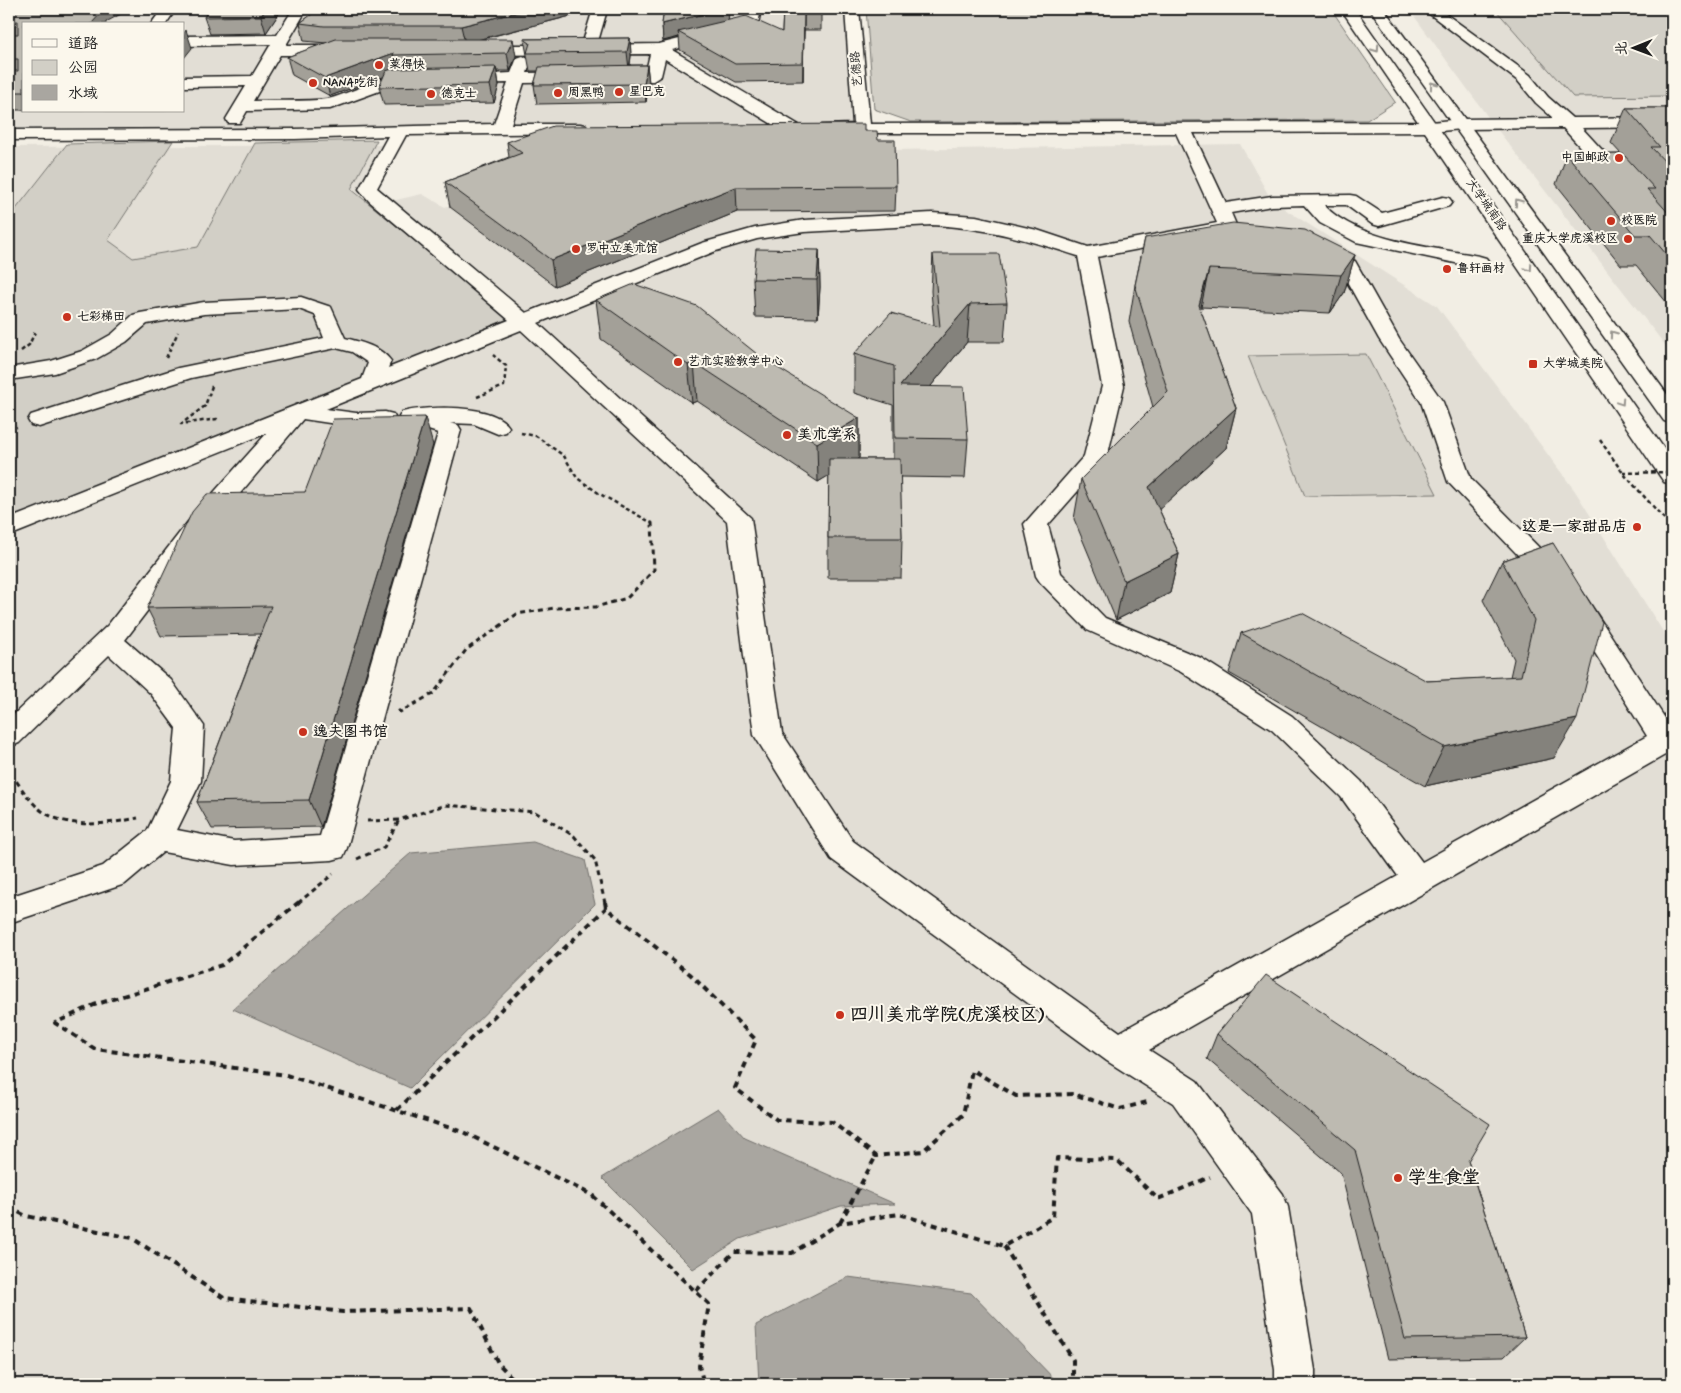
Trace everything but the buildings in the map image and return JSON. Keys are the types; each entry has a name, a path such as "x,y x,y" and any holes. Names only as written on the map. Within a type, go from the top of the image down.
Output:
{"street":[{"path":"159,22 169,9"},
{"path":"225,134 300,9"},
{"path":"459,50 659,49 752,26 754,9"},
{"name":"艺德路","path":"852,9 862,128"},
{"name":"大学城南路","path":"1348,9 1672,477"},
{"name":"大学城南路","path":"1377,9 1672,416"},
{"path":"1430,9 1524,78 1542,100 1568,123 1672,236"},
{"path":"588,50 600,10"},
{"path":"189,41 204,28"},
{"path":"189,41 362,50"},
{"path":"242,106 330,104 394,80 653,76 659,49"},
{"path":"659,49 792,129"},
{"path":"501,130 526,50"},
{"path":"185,82 257,81"},
{"path":"763,129 1183,129 1431,127 1461,124 1672,122"},
{"path":"9,135 598,129"},
{"path":"1183,129 1231,223"},
{"path":"400,130 368,188 375,197 739,518 768,735 842,850 1119,1050 1186,1092 1270,1207 1295,1370 1295,1384"},
{"path":"1309,199 1326,219 1363,238 1479,262"},
{"path":"9,528 709,246 755,234 804,226 932,219 976,222 1030,234 1088,253 1231,223 1272,200 1350,200 1379,220 1443,202"},
{"path":"1119,1050 1668,740 1572,596 1460,482 1432,402 1389,339 1348,265 1292,248"},
{"path":"1088,253 1113,386 1095,458 1036,524 1049,576 1096,624 1191,666 1282,723 1351,789 1418,880"},
{"path":"12,364 55,367 89,355 119,338 140,318 188,311 301,303 324,311 336,342"},
{"path":"39,420 186,373 336,342 359,348 380,361 371,382"},
{"path":"298,411 356,420 451,415 478,417 498,427"},
{"path":"9,736 109,640 200,524 298,411"},
{"path":"160,834 234,853 332,848 450,430 410,417"},
{"path":"9,910 114,875 160,834 186,781 190,726 161,687 109,640"}],"path":[{"path":"155,382 188,311"},
{"path":"491,391 504,386 506,366 490,352 510,338 517,323"},
{"path":"12,364 29,345 35,332"},
{"path":"215,368 212,390 205,406 181,424 217,419 238,435"},
{"path":"376,690 400,712 434,693 466,650 517,614 555,608 596,607 627,598 654,570 652,523 600,494 577,478 564,456 536,436 498,427"},
{"path":"1600,440 1624,473 1672,528"},
{"path":"1624,473 1672,472"},
{"path":"9,779 14,778 32,802 62,822 104,824 152,816 160,834"},
{"path":"339,821 399,820 445,805 535,812 574,836 595,860 606,908 690,974 756,1040 735,1088 777,1120 832,1122 876,1156 923,1151 963,1115 972,1070 1016,1096 1073,1094 1120,1109 1186,1092"},
{"path":"351,862 384,847 399,820"},
{"path":"335,872 222,965 94,1005 55,1023 94,1049 286,1075 397,1110 463,1132 592,1195 709,1304 699,1366 704,1384"},
{"path":"397,1110 606,908"},
{"path":"1004,1246 1053,1218 1058,1158 1117,1160 1158,1200 1208,1179 1231,1154"},
{"path":"840,1223 876,1156"},
{"path":"9,1207 26,1216 132,1238 224,1298 343,1312 471,1308 498,1363 518,1384"},
{"path":"696,1291 734,1252 792,1253 840,1223 899,1214 1004,1246 1073,1360 1073,1384"}],"shaded area":[{"path":"9,9 853,9 862,129 9,128"},
{"name":"重庆大学虎溪校区","path":"1409,9 1672,9 1672,354 1493,124"},
{"name":"四川美术学院(虎溪校区)","path":"1240,144 1272,201 1437,306 1575,491 1672,646 1672,1384 9,1384 9,147 382,145 364,184 375,197 396,200 422,194 445,207 517,178 893,150"}],"green space":[{"path":"866,9 1331,9 1395,102 1367,120 911,122 874,109"},
{"path":"1495,9 1672,9 1672,96 1573,97"},
{"path":"377,140 351,189 510,318 9,527 9,218 67,144 173,141 108,240 133,258 198,247 255,143"},
{"path":"1366,354 1437,494 1305,496 1248,356"}],"water":[{"path":"533,842 585,860 595,904 410,1088 233,1009 411,853"},
{"path":"718,1108 745,1138 895,1204 841,1206 740,1239 693,1269 602,1178"},
{"path":"848,1277 971,1293 1059,1384 759,1384 756,1325"}],"place":[{"name":"莱得快","path":"379,65"},
{"name":"NANA吃街","path":"313,83"},
{"name":"星巴克","path":"619,92"},
{"name":"周黑鸭","path":"558,93"},
{"name":"德克士","path":"431,94"},
{"name":"中国邮政","path":"1619,158"},
{"name":"校医院","path":"1611,221"},
{"name":"重庆大学虎溪校区","path":"1628,239"},
{"name":"罗中立美术馆","path":"576,249"},
{"name":"鲁轩画材","path":"1447,269"},
{"name":"七彩梯田","path":"67,317"},
{"name":"艺术实验教学中心","path":"678,362"},
{"name":"大学城美院","path":"1533,364"},
{"name":"美术学系","path":"787,435"},
{"name":"这是一家甜品店","path":"1637,527"},
{"name":"逸夫图书馆","path":"303,732"},
{"name":"四川美术学院(虎溪校区)","path":"840,1015"},
{"name":"学生食堂","path":"1398,1178"}]}
